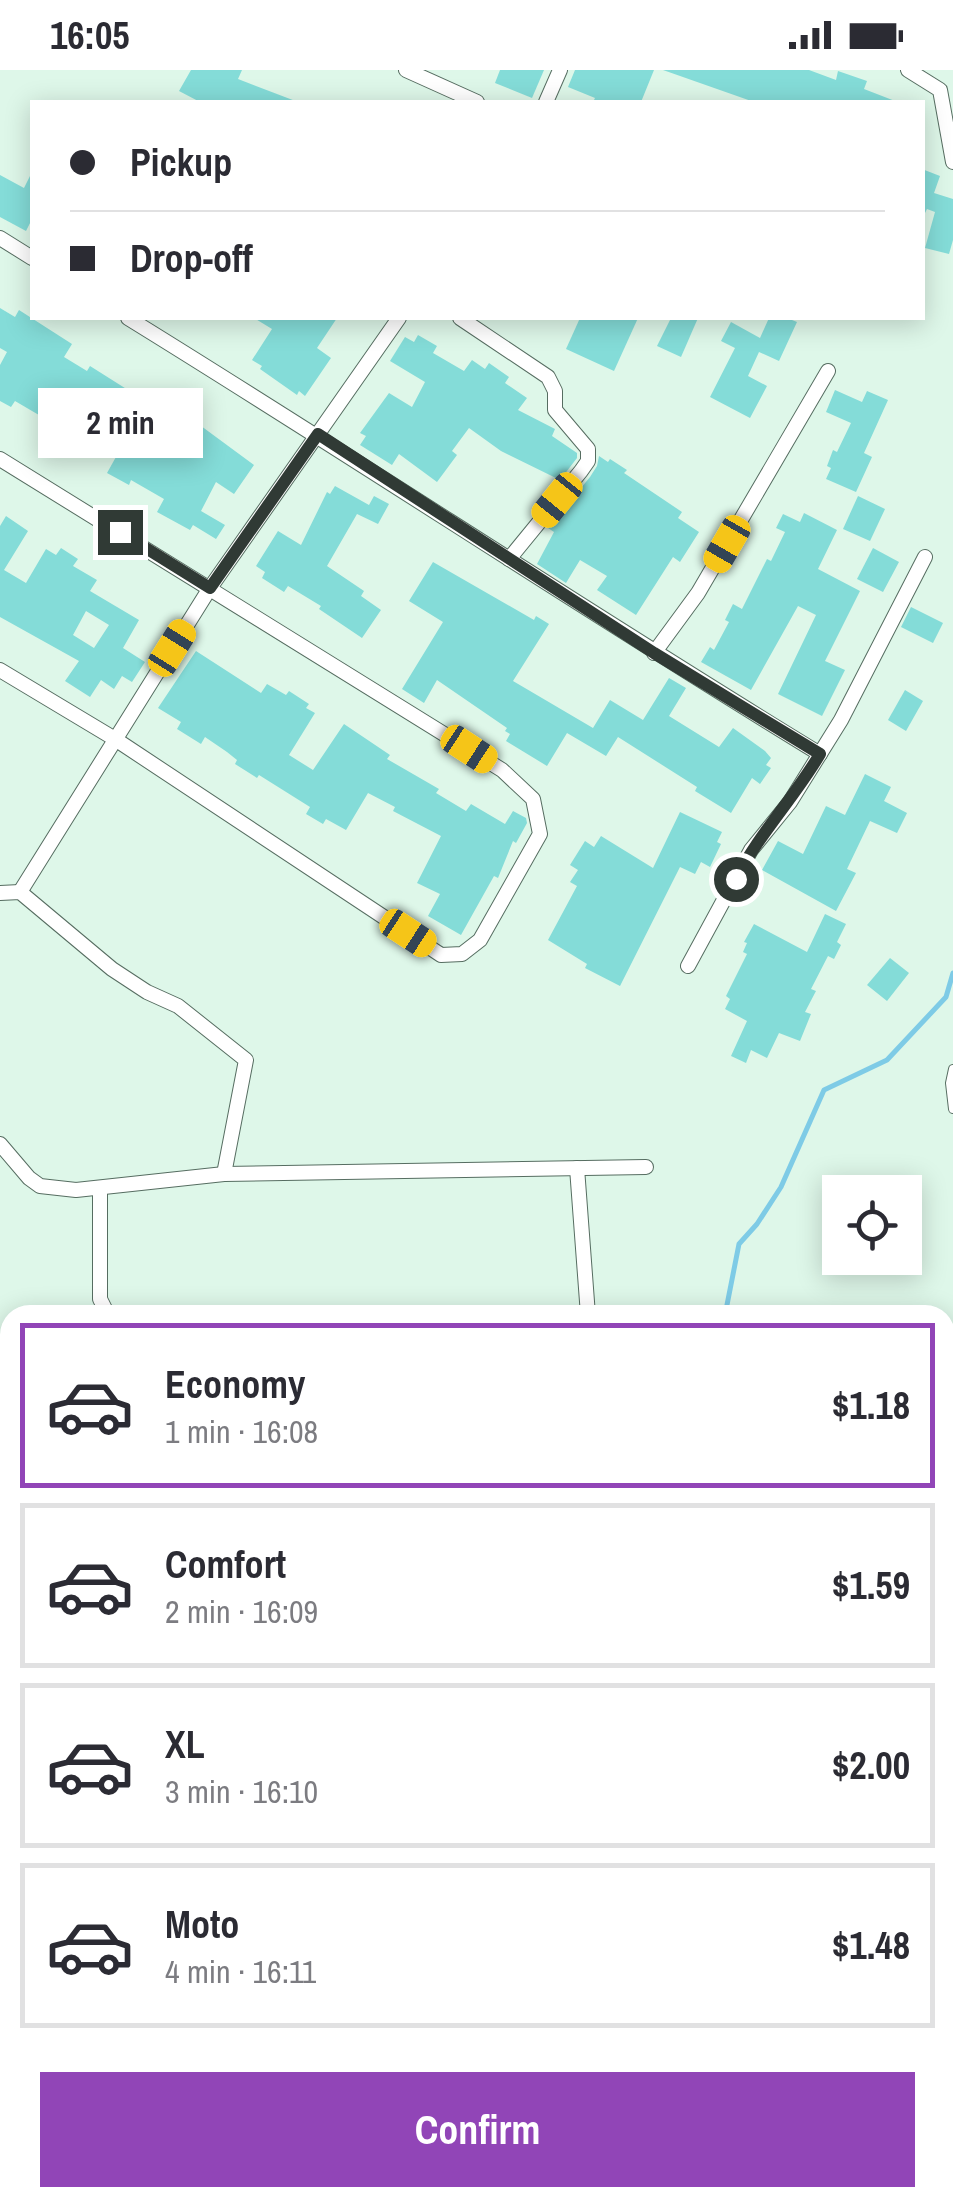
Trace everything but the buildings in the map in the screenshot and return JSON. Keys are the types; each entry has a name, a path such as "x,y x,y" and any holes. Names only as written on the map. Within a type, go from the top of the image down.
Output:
{"street":[{"path":"406,70 473,100"},
{"path":"547,100 560,70"},
{"path":"908,70 940,90 953,162"},
{"path":"0,238 30,257"},
{"path":"131,320 318,434 654,653 820,754"},
{"path":"20,892 210,588 398,320"},
{"path":"463,320 548,377 555,391 554,410 588,449 588,461 581,471 509,559"},
{"path":"654,653 698,593 828,371"},
{"path":"0,459 502,770 533,798 540,834 480,940 462,954 441,954 114,739 0,670"},
{"path":"688,966 751,850 790,802 841,720 925,558"},
{"path":"0,893 20,892 112,969 178,1006 246,1060 224,1174"},
{"path":"0,1144 40,1186 76,1190 224,1174 646,1167"},
{"path":"578,1168 587,1305"},
{"path":"100,1188 103,1305"}],"lane":[{"path":"953,1069 953,1109"}],"waterway":[{"path":"727,1305 739,1244 781,1187 824,1090 887,1060 946,997 953,973"}],"route":[{"path":"120,532 210,588 318,434 654,653 820,754 790,802 751,850 736,879"}]}
